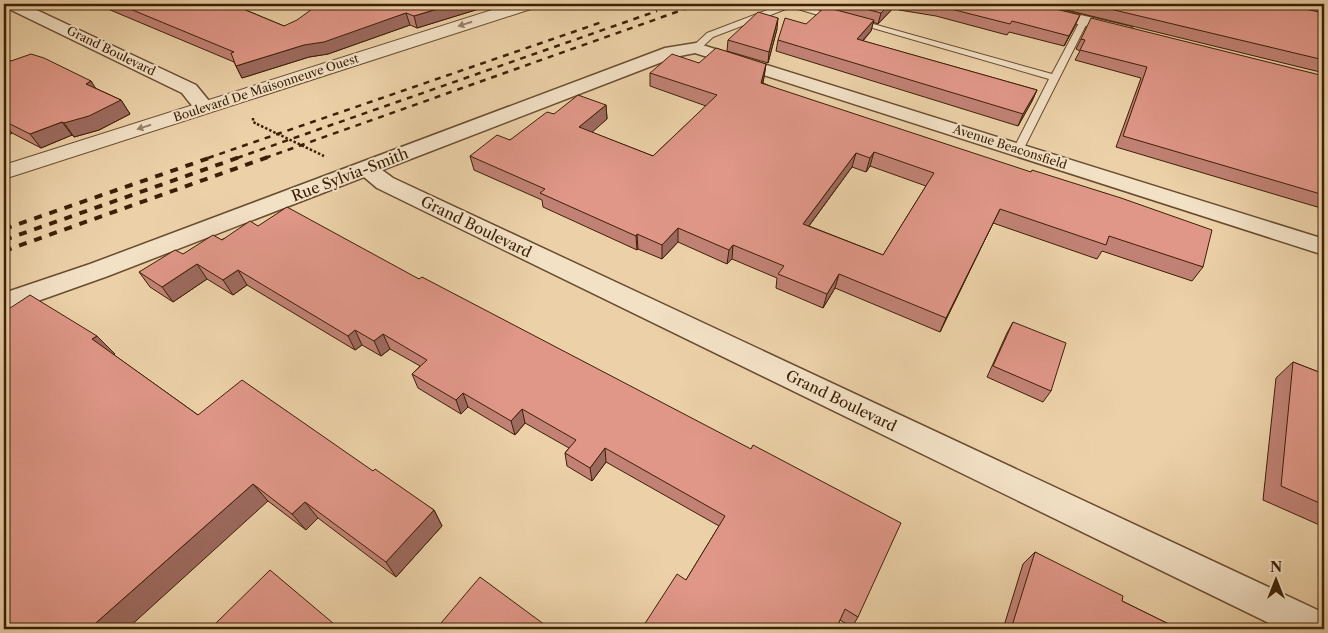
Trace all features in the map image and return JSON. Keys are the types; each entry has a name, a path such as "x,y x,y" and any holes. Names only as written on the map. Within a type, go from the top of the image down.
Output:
{"street":[{"name":"Grand Boulevard","path":"11,4 189,89 204,107"},
{"name":"Boulevard De Maisonneuve Ouest","path":"4,172 528,4"},
{"path":"1016,4 1142,35"},
{"name":"Avenue Beaconsfield","path":"696,48 1324,247"},
{"name":"Rue Sylvia-Smith","path":"4,303 99,270 671,52 696,48"},
{"name":"Grand Boulevard","path":"367,169 384,183 1319,629"}],"lane":[{"path":"696,48 710,35 790,4 1056,78"},
{"path":"1018,150 1084,21"}],"path":[{"path":"257,124 324,156"}],"building":[{"path":"118,4 231,4 284,26 297,20 319,4 454,4 414,16 406,13 324,42 304,45 236,66 231,53 234,52"},
{"path":"846,4 890,4 881,13"},
{"path":"926,4 1035,4 1080,15 1069,36 1012,21 1010,24"},
{"path":"1089,4 1281,4 1324,13 1324,60"},
{"path":"825,7 874,20 857,39 1037,90 1023,114 778,40 785,18 806,24"},
{"path":"758,12 778,18 769,52 728,40"},
{"path":"1091,18 1324,76 1324,195 1123,136 1147,67 1080,50 1085,40 1081,39"},
{"path":"716,48 766,64 761,83 1031,172 1032,170 1121,198 1212,230 1203,267 1109,236 1106,245 1000,209 946,318 839,274 827,294 778,274 784,266 733,245 729,250 678,228 662,245 637,234 636,236 540,193 545,189 470,156 497,135 510,140 547,112 554,114 578,95 606,105 579,127 653,156 717,95 650,73 672,54 699,63","holes":["874,152 934,173 883,255 803,224 856,153 870,158"]},
{"path":"31,54 44,58 91,81 86,84 121,100 89,116 62,122 30,134 4,121 4,57 11,61"},
{"path":"287,207 419,279 422,277 751,449 753,445 901,523 858,617 845,609 836,629 651,629 644,625 677,574 686,580 725,516 605,448 590,468 565,453 576,440 522,409 511,421 463,393 456,400 412,374 427,360 383,334 374,341 355,330 348,336 238,270 223,280 197,264 162,287 139,272 175,250 183,254 213,235 222,240 250,221 258,226"},
{"path":"30,295 97,336 92,339 198,415 242,380 373,471 375,469 434,510 386,562 305,502 292,514 253,484 89,629 16,629 4,616 4,312"},
{"path":"1013,322 1066,343 1051,391 993,366"},
{"path":"1293,362 1324,374 1324,505 1281,486"},
{"path":"1035,552 1123,596 1122,601 1179,629 1011,629"},
{"path":"270,570 340,629 210,629"},
{"path":"480,577 545,625 541,629 436,629"}],"railway":[{"path":"265,158 699,4"},
{"path":"237,158 657,11"},
{"path":"208,158 602,22"},
{"path":"4,229 212,157"},
{"path":"4,240 240,157"},
{"path":"4,251 268,157"}]}
